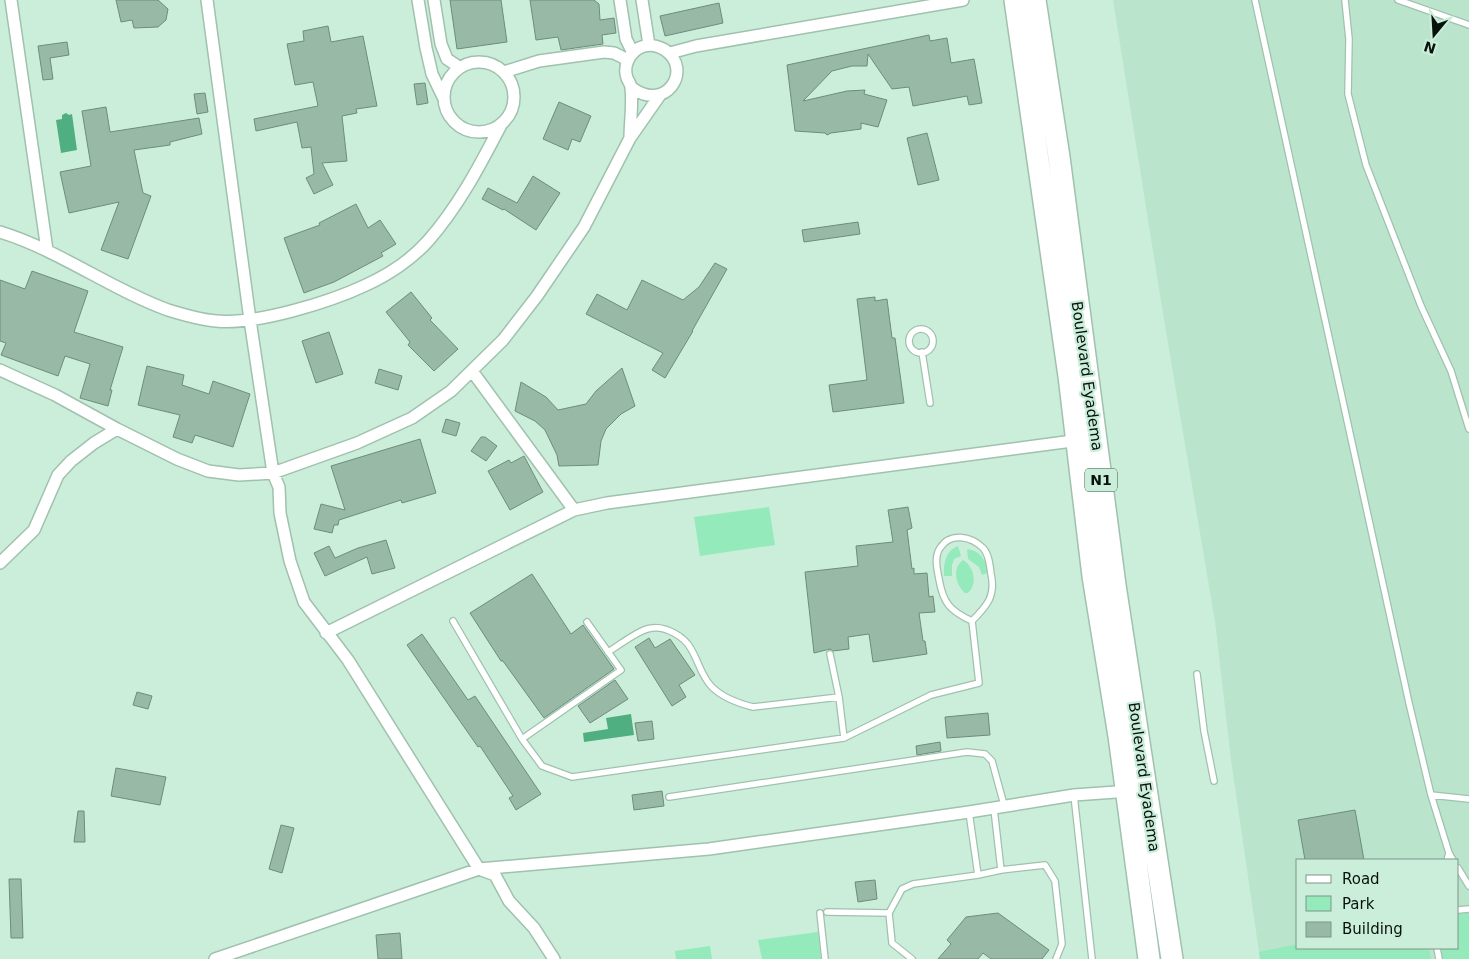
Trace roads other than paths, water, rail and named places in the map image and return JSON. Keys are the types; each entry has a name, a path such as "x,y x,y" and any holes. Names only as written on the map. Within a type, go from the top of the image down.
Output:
{"highway":[{"name":"Boulevard Eyadema","path":"1031,1 1040,168 1086,439 1093,576 1136,792 1172,959"},
{"name":"Boulevard Eyadema","path":"1136,792 1149,959"}],"street":[{"path":"11,0 47,250"},
{"path":"206,0 273,473 279,487 280,513 290,561 304,602 348,660 479,868 495,875 509,901 534,928 554,959"},
{"path":"418,0 432,74 449,116 464,129 474,131 484,131 502,123"},
{"path":"434,0 441,44 447,59 460,67"},
{"path":"504,72 539,61 604,52 630,56 640,48 649,45 660,47 670,53 675,60 676,76 668,91 660,95 650,96 639,93 631,86 627,78 626,69 630,56 620,0"},
{"path":"642,0 649,45"},
{"path":"670,53 696,46 963,0"},
{"path":"0,232 47,250 122,289 169,310 216,322 250,320 332,299 366,285 400,265 426,243 453,210 474,176 512,107 514,98 513,88 504,72 487,62 468,63 460,67 451,75 445,86 443,98"},
{"path":"630,138 631,86"},
{"path":"0,370 55,395 177,459 208,471 239,475 273,473 357,443 412,418 450,391 503,340 538,296 584,226 630,138 660,95"},
{"path":"472,371 574,510"},
{"path":"0,563 34,530 58,475 71,461 94,443 117,429"},
{"path":"326,633 574,510 617,502 1086,439"},
{"path":"214,959 479,868 709,848 969,812 1074,795 1136,792"}],"lane":[{"path":"1255,0 1407,693 1431,795 1449,854 1452,859"},
{"path":"1345,0 1349,39 1348,94 1366,165 1421,306 1451,371 1469,429"},
{"path":"1398,0 1469,25"},
{"path":"921,329 926,330 932,338 930,349 922,352 916,352 909,344 912,334 921,329"},
{"path":"922,352 930,403"},
{"path":"453,621 522,739 542,766 572,777 844,738 931,695 979,683 972,621 989,600 993,580 984,549 971,539 960,536 948,540 939,549 936,564 941,591 946,604 958,614 972,621"},
{"path":"522,739 621,670 587,622"},
{"path":"608,652 643,630 653,628 664,629 674,633 691,648 704,677 712,687 723,696 739,703 753,707 839,697"},
{"path":"830,654 839,697 844,738"},
{"path":"1197,674 1204,731 1214,781"},
{"path":"669,797 967,752 985,754 992,761 999,807 1001,870"},
{"path":"1074,795 1092,959"},
{"path":"1431,795 1469,799"},
{"path":"969,812 978,875"},
{"path":"1447,859 1449,854"},
{"path":"912,959 892,943 889,913 902,889 913,884 1045,865 1055,881 1062,944 1056,959"},
{"path":"1459,870 1469,886"},
{"path":"825,959 824,913 889,913"}]}
